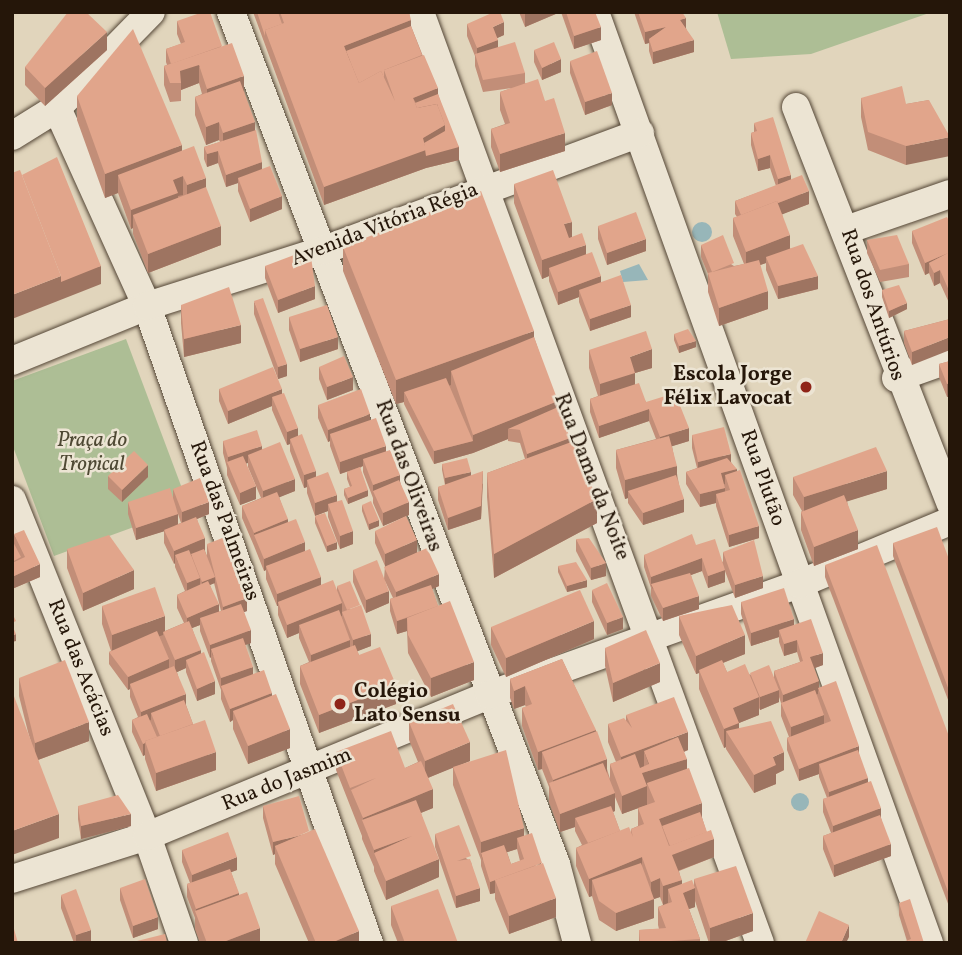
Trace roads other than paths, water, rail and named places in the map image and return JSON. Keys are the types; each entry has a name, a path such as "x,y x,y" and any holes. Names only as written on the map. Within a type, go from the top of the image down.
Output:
{"street":[{"path":"12,136 57,108 151,12"},
{"name":"Rua das Oliveiras","path":"231,12 324,250 489,695 556,864 577,943"},
{"name":"Rua Dama da Noite","path":"420,12 482,188 652,637 760,943"},
{"name":"Rua Plutão","path":"595,12 929,943"},
{"name":"Rua dos Antúrios","path":"796,107 846,230 897,378 950,503"},
{"name":"Rua das Palmeiras","path":"57,108 147,306 313,771 369,943"},
{"name":"Avenida Vitória Régia","path":"12,361 147,306 324,250 482,188 640,133"},
{"path":"846,230 950,194"},
{"path":"897,378 950,359"},
{"name":"Rua das Acácias","path":"12,500 148,836 184,943"},
{"name":"Rua do Jasmim","path":"12,879 148,836 313,771 489,695 799,584 950,521"}],"water":[{"path":"698,222 706,222 712,232 706,242 698,242 692,236 692,228"},
{"path":"639,264 648,280 623,282 620,271"},
{"path":"800,793 806,796 809,802 806,808 800,811 794,808 791,802 794,796"}],"place":[{"name":"Escola Jorge Félix Lavocat","path":"806,387"},
{"name":"Colégio Lato Sensu","path":"340,704"}],"park label":[{"name":"Praça do Tropical","path":"92,453"}]}
